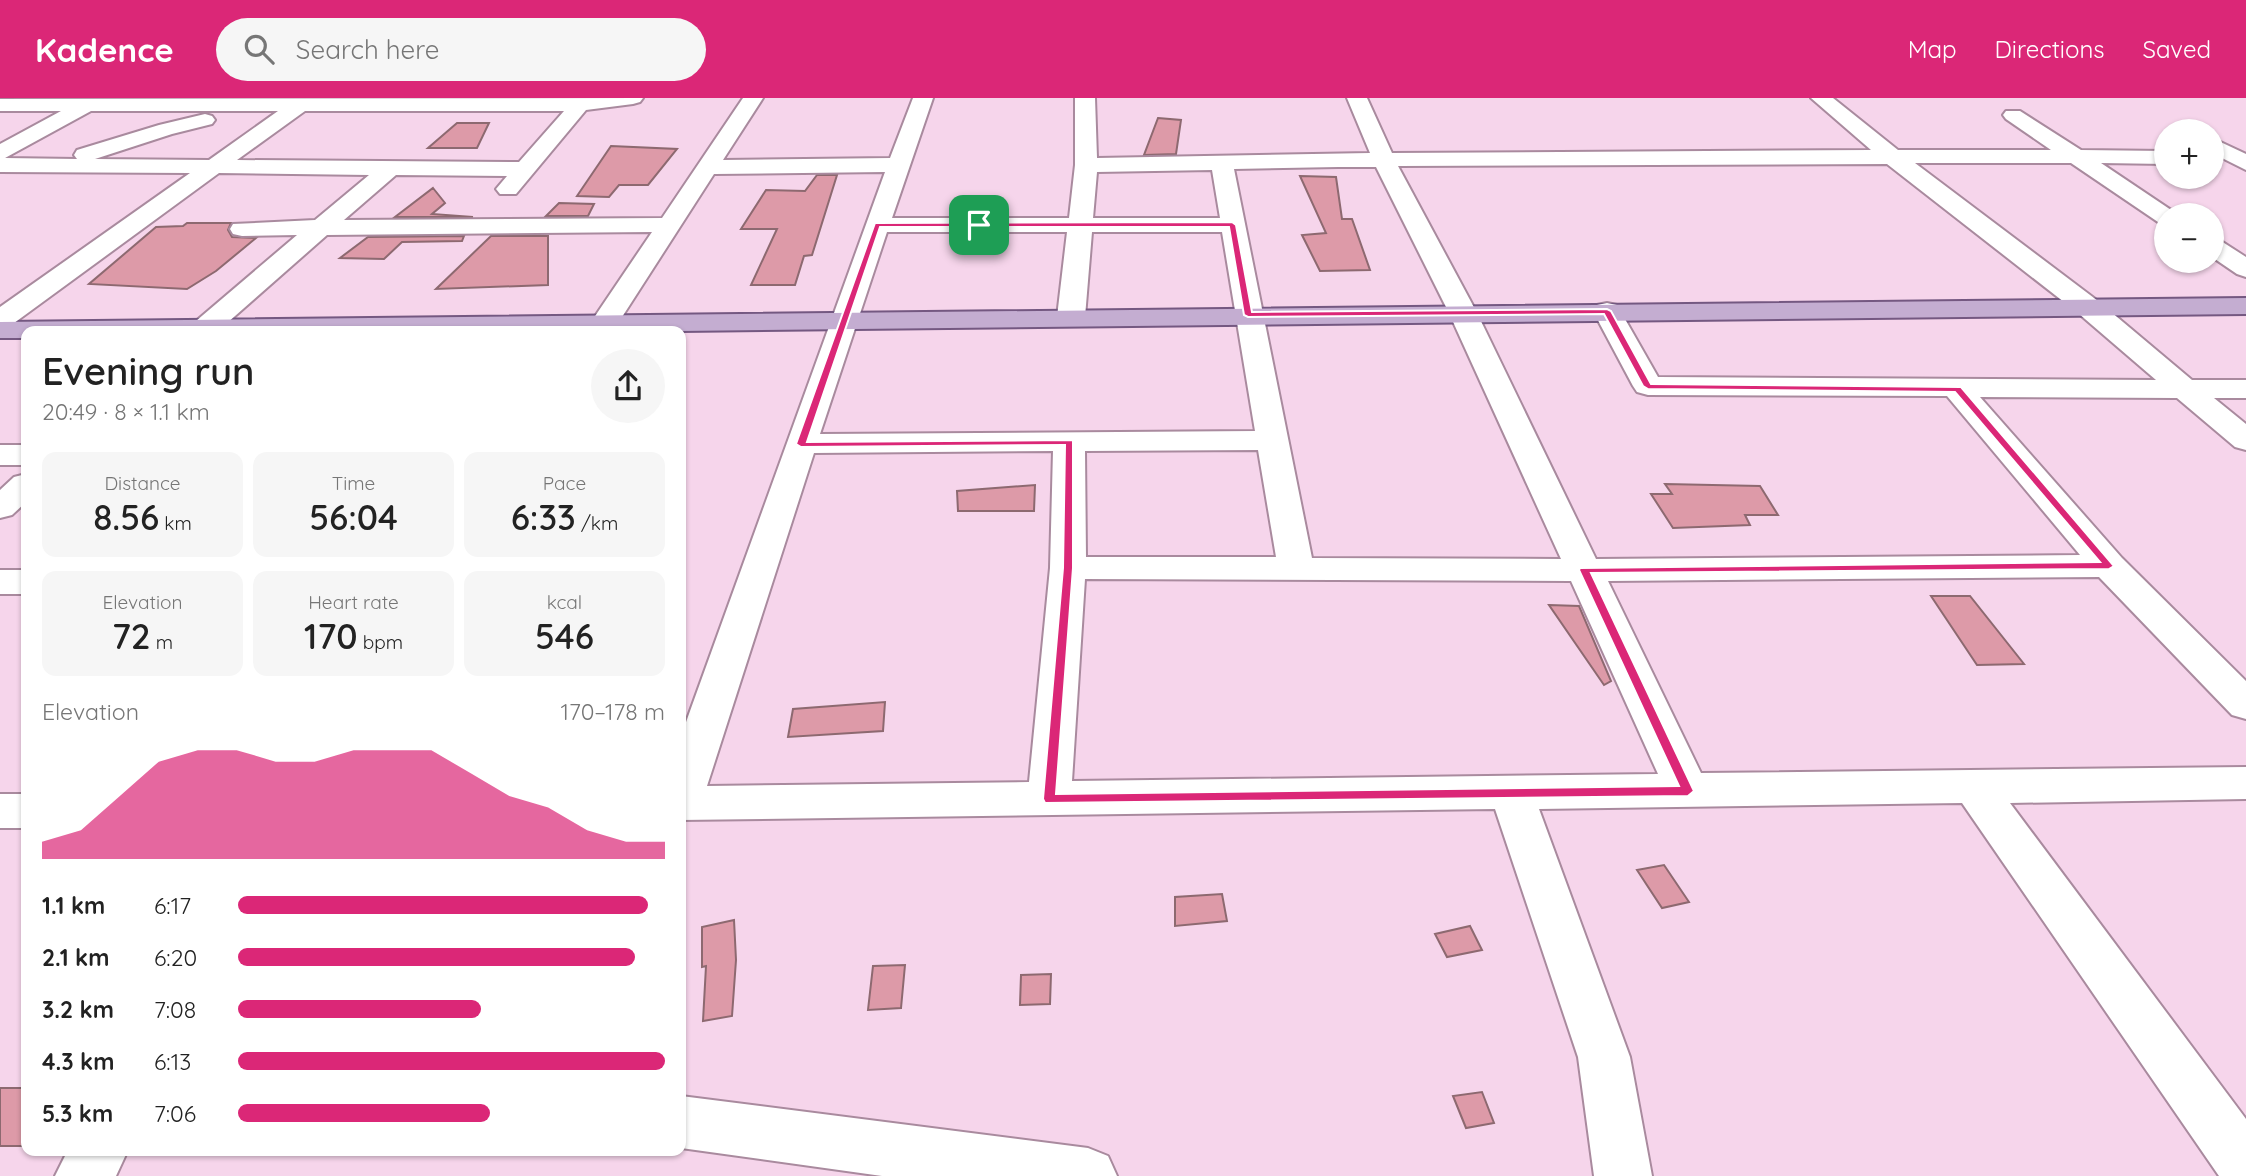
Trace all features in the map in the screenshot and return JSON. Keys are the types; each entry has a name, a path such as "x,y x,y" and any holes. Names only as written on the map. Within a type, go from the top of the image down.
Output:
{"main road":[{"path":"601,326 844,319 2246,306"},
{"path":"0,330 21,330"}],"street":[{"path":"0,104 10,98"},
{"path":"0,104 86,106 291,102 580,105 633,98"},
{"path":"601,326 753,98"},
{"path":"686,782 844,319 923,98"},
{"path":"1071,317 1086,165 1085,98"},
{"path":"1357,98 1384,160 1463,313 1688,791"},
{"path":"1821,98 1891,156 2088,307 2246,440"},
{"path":"1,178 166,128 291,102"},
{"path":"0,320 213,167 291,102"},
{"path":"478,225 580,105"},
{"path":"0,153 86,106"},
{"path":"2014,115 2154,209"},
{"path":"2224,150 2243,159"},
{"path":"1086,165 1891,156 2154,157"},
{"path":"2224,158 2243,159"},
{"path":"708,167 899,165"},
{"path":"1222,165 1296,568"},
{"path":"41,166 525,169"},
{"path":"207,326 388,169"},
{"path":"242,229 668,225"},
{"path":"877,225 1232,225"},
{"path":"2224,254 2246,269"},
{"path":"1607,311 1648,386 2246,389"},
{"path":"1957,389 2109,566 2246,705"},
{"path":"801,444 1272,440"},
{"path":"1049,799 1068,568 1069,442"},
{"path":"0,455 21,455"},
{"path":"0,508 21,489"},
{"path":"1068,568 1584,570 2109,566"},
{"path":"0,582 21,583"},
{"path":"686,803 2246,783"},
{"path":"1974,787 2246,1166"},
{"path":"1511,793 1604,1057 1623,1176"},
{"path":"0,811 21,811"},
{"path":"686,1123 1088,1176"},
{"path":"83,1176 96,1156"}],"building":[{"path":"1158,118 1181,120 1176,154 1144,155"},
{"path":"457,123 489,123 477,148 428,148"},
{"path":"611,146 677,149 648,185 619,185 609,197 577,196"},
{"path":"817,175 837,175 812,255 804,256 795,285 751,285 777,229 741,229 766,190 805,191"},
{"path":"1300,176 1336,177 1342,219 1352,219 1370,270 1320,271 1302,235 1326,233"},
{"path":"433,188 445,203 432,214 473,217 395,217"},
{"path":"559,203 594,204 588,216 546,216"},
{"path":"187,223 231,223 228,230 232,237 256,238 216,271 187,289 89,284 156,227 183,226"},
{"path":"464,236 462,241 402,242 384,259 340,258 368,237"},
{"path":"491,236 548,236 548,285 436,289"},
{"path":"1665,484 1760,486 1778,515 1745,515 1750,525 1673,528 1651,494 1672,494"},
{"path":"1035,485 1034,511 958,511 957,491"},
{"path":"1931,596 1970,596 2024,664 1977,665"},
{"path":"1549,605 1579,606 1611,681 1604,685"},
{"path":"885,702 883,731 788,737 793,709"},
{"path":"1664,865 1689,902 1662,908 1637,870"},
{"path":"1222,894 1227,921 1175,926 1175,897"},
{"path":"734,920 736,960 732,1016 703,1021 706,966 702,967 702,927"},
{"path":"1470,926 1482,950 1447,957 1435,934"},
{"path":"905,965 901,1008 868,1010 873,966"},
{"path":"1051,974 1050,1004 1020,1005 1021,975"},
{"path":"0,1088 21,1088 21,1146 0,1146"},
{"path":"1482,1092 1494,1123 1466,1128 1453,1096"}],"route":[{"path":"877,225 979,225 1232,225 1248,315 1607,311 1648,386 1957,389 2109,566 1584,570 1688,791 1049,799 1068,568 1069,442 801,444 877,225"}]}
